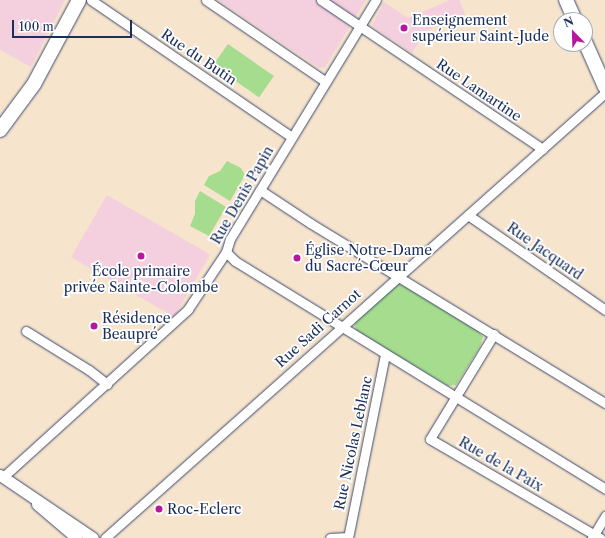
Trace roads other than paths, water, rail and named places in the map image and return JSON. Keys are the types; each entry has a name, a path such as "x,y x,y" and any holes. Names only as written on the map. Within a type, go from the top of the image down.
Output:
{"main road":[{"path":"0,130 34,84 79,0"},
{"path":"566,0 571,12"},
{"path":"589,52 605,87"}],"street":[{"name":"Rue du Butin","path":"91,0 292,137"},
{"path":"206,0 326,82"},
{"name":"Rue Lamartine","path":"321,0 542,149"},
{"name":"Rue Denis Papin","path":"1,476 182,317 226,252 227,244 376,0"},
{"name":"Rue Sadi Carnot","path":"104,538 605,93"},
{"path":"260,190 605,403"},
{"name":"Rue Jacquard","path":"468,216 605,310"},
{"path":"226,252 235,261 605,489"},
{"path":"26,330 89,370 107,384"},
{"path":"456,396 494,334"},
{"name":"Rue Nicolas Leblanc","path":"348,538 385,354"},
{"name":"Rue de la Paix","path":"456,396 430,438 595,537"},
{"path":"1,476 31,498 57,512 93,538"},
{"path":"31,498 47,515 77,538"},
{"path":"595,537 605,516"},
{"path":"330,538 348,538"}],"place":[{"name":"Enseignement supérieur Saint-Jude","path":"404,28"},
{"name":"École primaire privée Sainte-Colombe","path":"141,256"},
{"name":"Église Notre-Dame du Sacré-Cœur","path":"297,258"},
{"name":"Résidence Beaupré","path":"94,326"},
{"name":"Roc-Eclerc","path":"159,509"}]}
